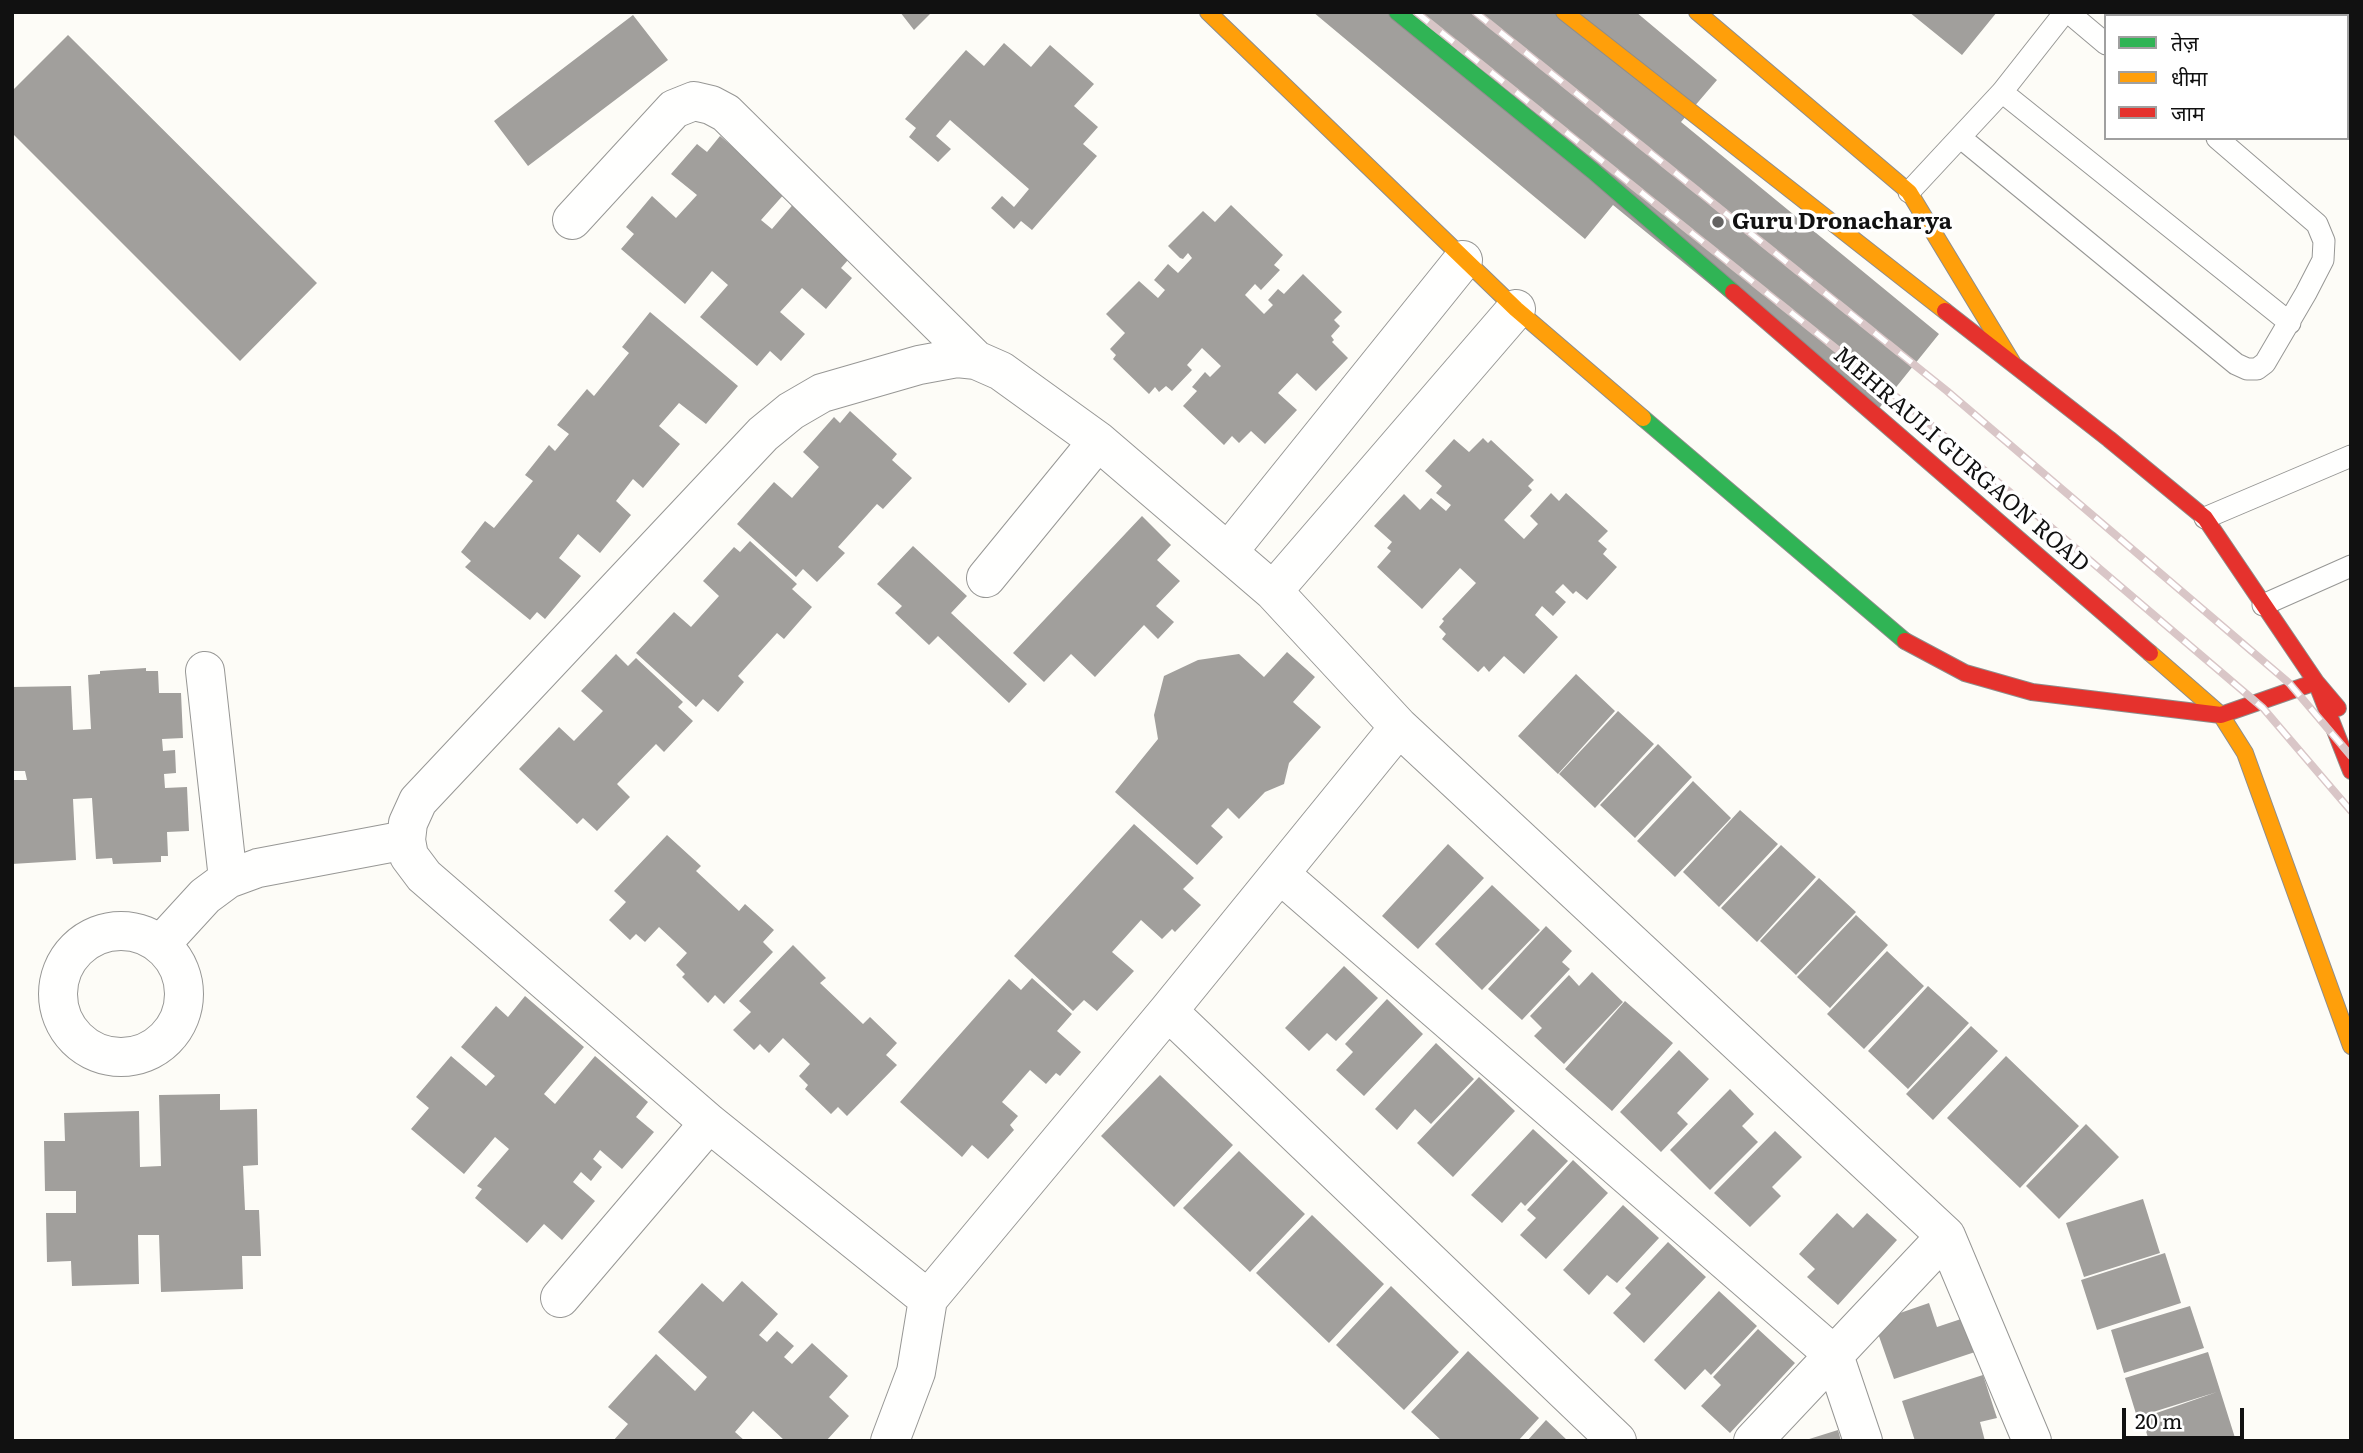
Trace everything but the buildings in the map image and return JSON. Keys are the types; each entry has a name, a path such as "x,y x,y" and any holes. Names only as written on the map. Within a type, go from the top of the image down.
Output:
{"main road":[{"path":"1208,12 1516,309 1908,643 1965,673 2032,692 2221,715 2316,682"},
{"name":"MEHRAULI GURGAON ROAD","path":"1397,12 1593,170 2221,715 2245,753 2351,1046"},
{"path":"1564,12 2205,518 2316,682 2349,718"},
{"path":"1697,12 1909,192 2013,365"},
{"path":"2316,682 2351,771"}],"street":[{"path":"572,220 674,109 694,101 711,105 726,113 976,360"},
{"path":"1228,552 1463,260"},
{"path":"1273,591 1516,309"},
{"path":"928,1299 709,1123 424,876 410,856 406,840 408,823 418,801 763,434 791,411 822,393 919,365 957,358 976,360 1001,371 1098,441 1273,591 1399,727 1945,1236 2032,1441"},
{"path":"986,578 1098,441"},
{"path":"205,671 228,879"},
{"path":"890,1441 916,1372 928,1299 1168,1011 1399,727"},
{"path":"161,944 205,896 228,879 258,869 406,840"},
{"path":"1280,874 1833,1355 1863,1441"},
{"path":"1168,1011 1617,1441"},
{"path":"559,1298 709,1123"},
{"path":"1753,1441 1945,1236"}],"lane":[{"path":"1909,192 2002,92 2066,12 2104,42"},
{"path":"2002,92 2290,323"},
{"path":"1961,138 2236,364 2247,369 2258,369 2265,363 2290,323 2323,260 2324,241 2317,224 2219,140"},
{"path":"2205,518 2351,456"},
{"path":"2263,605 2351,566"}],"railway":[{"path":"1416,12 1924,419 2263,708 2351,811"},
{"path":"1475,12 1947,391 2289,683 2351,756"}],"traffic: fast":[{"path":"1397,12 1593,171 1733,292"},
{"path":"1643,418 1905,641"}],"traffic: slow":[{"path":"1208,12 1516,309 1643,418"},
{"path":"1564,12 1945,311"},
{"path":"1697,12 1909,192 2012,362"},
{"path":"2150,653 2221,715 2245,753 2351,1046"}],"traffic: jam":[{"path":"1733,292 2150,653"},
{"path":"1945,311 2205,518 2316,682 2351,771"},
{"path":"1905,641 1965,673 2032,692 2221,715 2316,682 2338,708"}],"place":[{"name":"Guru Dronacharya","path":"1718,222"}]}
